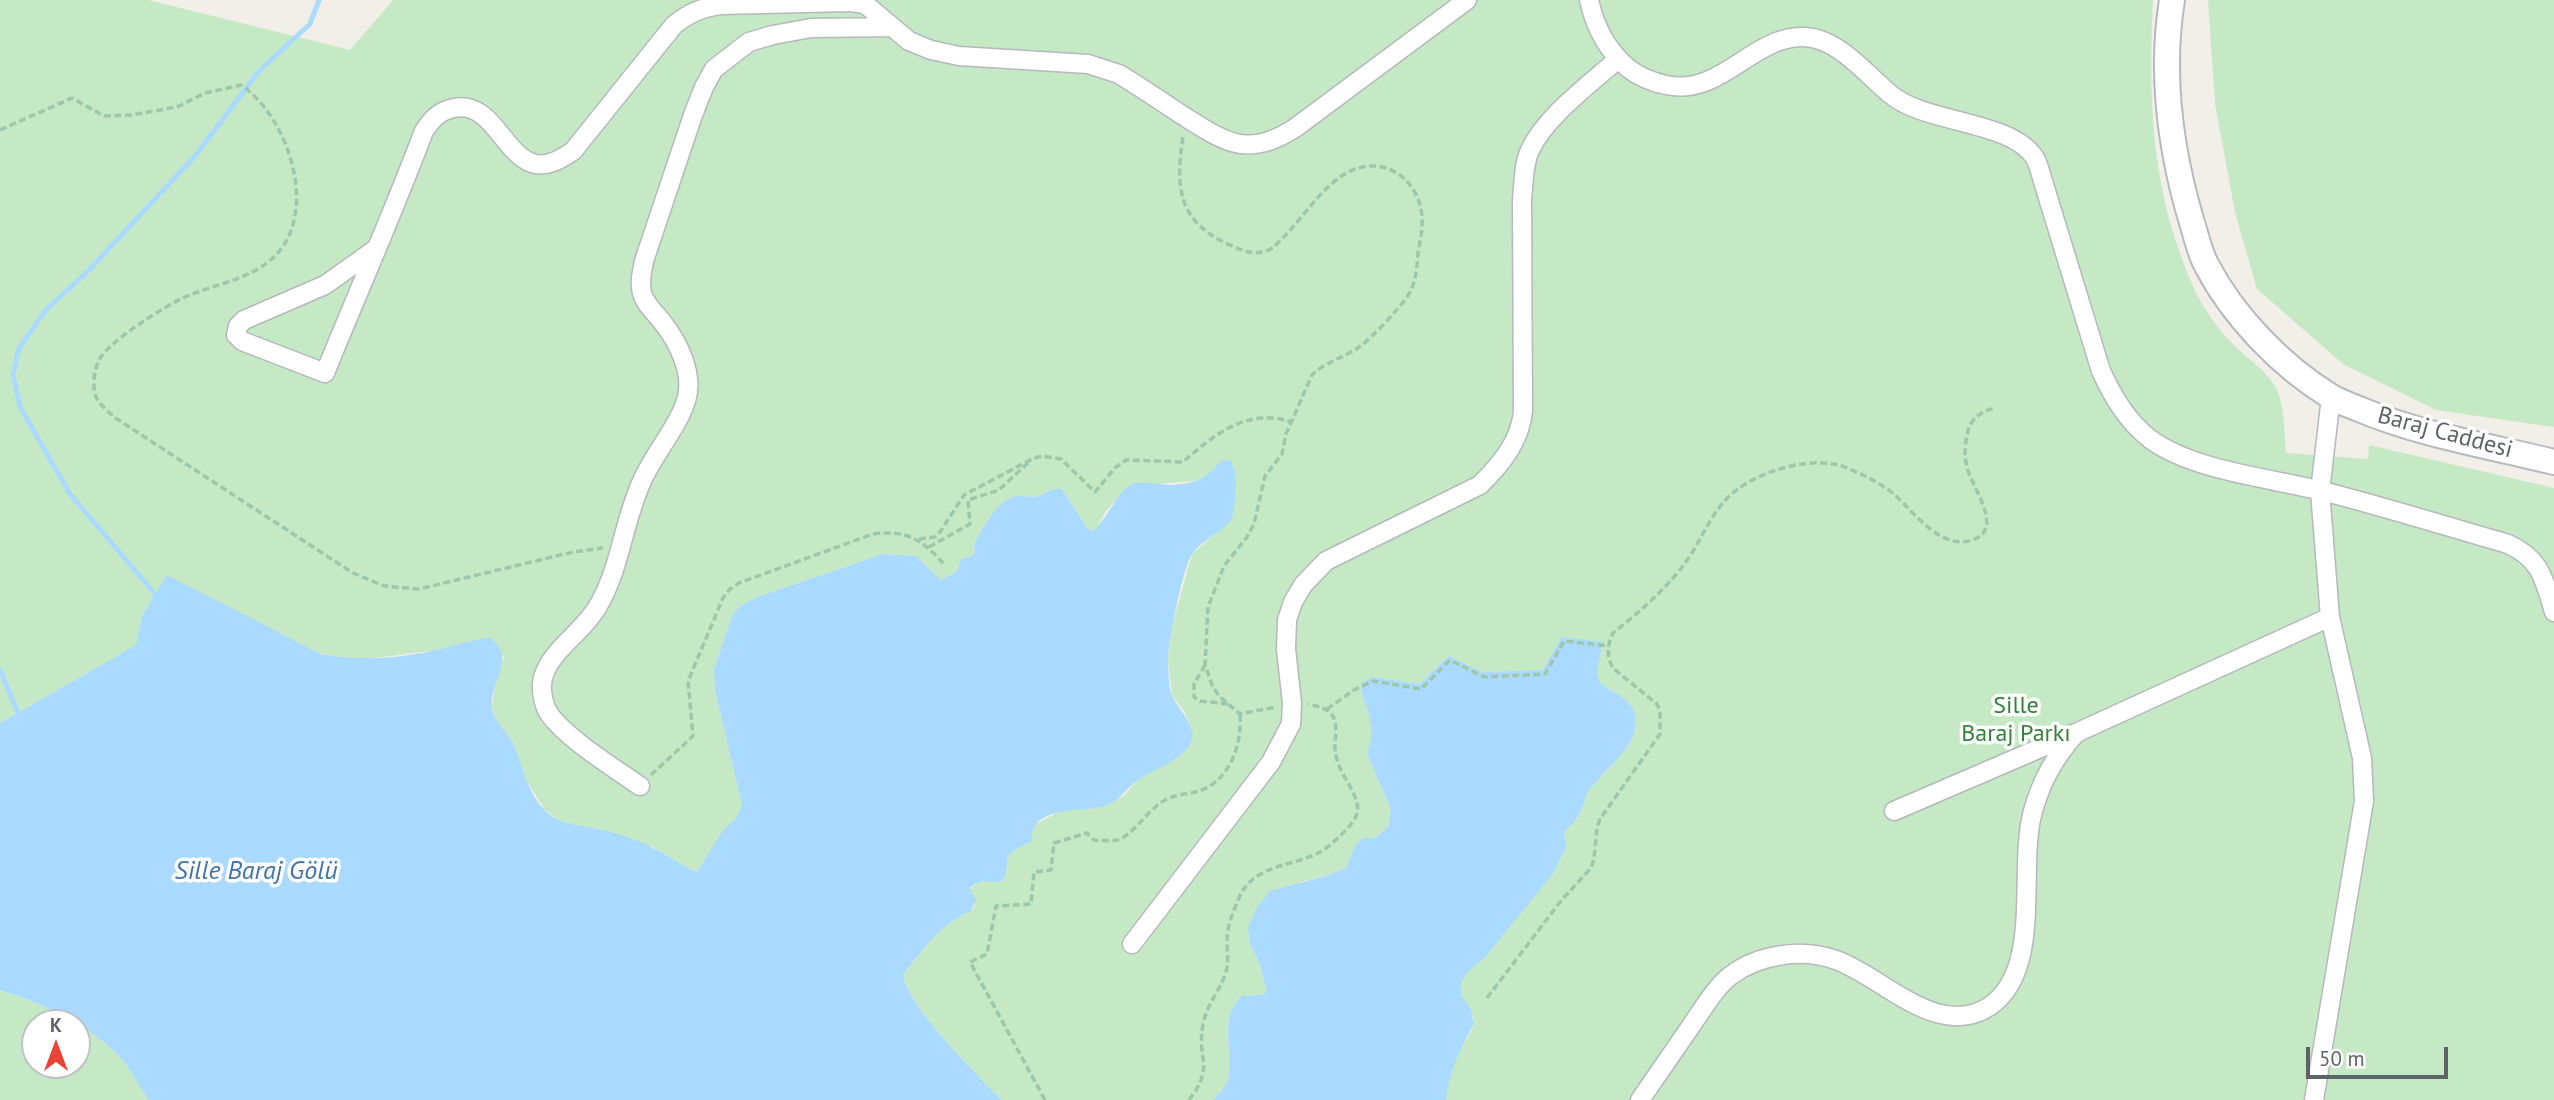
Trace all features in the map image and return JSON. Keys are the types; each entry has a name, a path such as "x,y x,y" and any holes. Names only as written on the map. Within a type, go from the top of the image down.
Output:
{"street":[{"path":"377,248 325,285 244,320 238,326 236,335 242,341 325,373 387,228 424,131 433,117 460,107 474,110 486,118 521,156 532,163 546,164 561,160 573,151 674,25 688,14 702,8 720,5 850,2 865,4 909,41 931,50 959,56 1104,67 1223,140 1236,144 1267,143 1281,138 1467,0"},
{"path":"1589,0 1593,18 1603,40 1618,59 1637,75 1656,82 1676,87 1701,85 1773,43 1789,37 1806,36 1825,42 1841,52 1893,97 1908,106 2006,136 2022,144 2035,158 2042,177 2101,371 2113,398 2130,421 2151,440 2176,454 2206,464 2320,491 2508,544 2526,552 2538,566 2554,612"},
{"name":"Baraj Caddesi","path":"2172,0 2166,36 2170,121 2183,194 2205,263 2250,329 2330,397 2389,422 2554,462"},
{"path":"640,786 582,745 562,727 547,710 541,690 544,674 553,659 586,624 617,568 642,480 687,397 685,365 676,344 642,293 641,276 704,87 713,69 749,42 811,28 891,27"},
{"path":"1132,944 1271,762 1291,724 1292,704 1286,649 1287,620 1293,602 1313,572 1326,561 1480,485 1515,442 1522,427 1523,411 1522,199 1525,166 1530,151 1545,129 1618,59"},
{"path":"2314,1100 2364,800 2362,758 2330,617 2320,491 2330,397"},
{"path":"1894,811 2076,733 2330,617"},
{"path":"1640,1100 1711,997 1730,977 1753,962 1785,954 1811,955 1837,960 1916,1005 1938,1014 1966,1016 1989,1007 2007,990 2018,964 2023,937 2033,812 2054,759 2076,733"}],"path":[{"path":"0,130 72,97 104,116 131,115 177,107 205,93 241,85 253,93 286,141 297,181 296,219 279,253 259,270 182,299 122,338 100,358 93,378 97,398 114,416 353,573 384,586 419,589 573,552 623,545"},
{"path":"1045,1100 970,962 987,954 996,906 1031,904 1034,872 1051,870 1054,843 1087,833 1094,840 1121,839 1167,799 1202,790 1223,774 1241,739 1240,714 1219,696 1205,665 1206,621 1212,592 1224,566 1254,524 1265,476 1282,454 1286,434 1312,375 1368,340 1404,302 1415,278 1423,218 1420,203 1404,177 1391,169 1378,166 1353,170 1330,185 1280,242 1260,253 1248,254 1205,230 1194,222 1181,193 1179,166 1187,118"},
{"path":"1487,998 1560,902 1591,868 1600,819 1660,734 1660,711 1657,704 1614,670 1609,662 1609,646 1613,633 1680,570 1724,502 1756,480 1784,467 1833,464 1883,486 1920,522 1935,532 1962,542 1974,540 1983,534 1987,522 1984,506 1971,481 1966,464 1965,447 1973,419 1982,411 1994,408"},
{"path":"917,539 935,537 964,495 1032,459 1052,456 1061,459 1096,492 1115,468 1126,460 1183,462 1210,438 1242,421 1277,418 1292,423"},
{"path":"929,547 970,524 968,500 999,490 1032,459"},
{"path":"640,786 693,736 688,681 723,598 730,589 739,583 873,534 903,533 917,539 929,547 944,565"},
{"path":"1327,709 1354,690 1373,681 1421,689 1450,660 1484,677 1545,674 1564,640 1609,646"},
{"path":"1205,665 1194,684 1194,697 1200,701 1229,705"},
{"path":"1189,1100 1204,1072 1203,1021 1212,997 1226,974 1227,935 1244,889 1258,874 1326,849 1357,817 1356,799 1342,777 1335,757 1338,726 1327,709 1308,704 1292,704 1240,714"}],"green space":[{"name":"Sille Baraj Parkı","path":"0,0 148,0 350,50 393,0 2153,0 2151,64 2157,156 2178,248 2197,296 2214,322 2235,346 2261,369 2277,390 2283,413 2286,453 2368,459 2369,445 2554,488 2554,1100 1446,1100 1454,1062 1474,1022 1462,997 1460,987 1463,977 1485,957 1566,847 1564,834 1578,818 1588,792 1629,744 1636,722 1627,701 1599,682 1597,669 1482,672 1449,656 1419,684 1373,677 1366,707 1372,720 1373,736 1367,754 1391,809 1388,827 1375,838 1363,838 1355,846 1346,868 1300,882 1250,944 1267,991 1263,995 1242,996 1234,1004 1228,1025 1227,1082 1213,1100 1002,1100 929,1020 907,986 904,974 939,931 975,906 969,889 982,881 1006,874 1008,856 1032,841 1035,825 1062,810 1105,806 1125,795 1136,781 1184,752 1192,738 1191,726 1172,695 1168,659 1172,626 1192,554 1232,519 1234,466 1217,465 1205,477 1193,481 1127,487 1105,512 1093,531 1087,528 1063,490 1053,489 1033,497 1014,497 1001,505 990,517 974,545 973,555 965,558 958,570 941,580 916,556 883,554 757,597 740,606 732,616 714,669 715,691 742,805 736,818 723,830 698,872 653,847 594,828 562,823 545,810 526,780 511,739 497,722 492,707 495,684 504,656 430,651 366,659 342,658 142,616 137,645 0,723"},
{"path":"2208,0 2554,0 2554,427 2436,410 2343,364 2257,289 2235,212 2215,104"},
{"path":"0,990 50,1009 21,1009 21,1079 91,1079 91,1033 118,1055 149,1100 0,1100"}],"water":[{"name":"Sille Baraj Gölü","path":"1230,460 1235,473 1232,519 1201,545 1188,561 1170,641 1170,688 1175,702 1192,729 1190,744 1179,756 1138,780 1110,804 1059,812 1039,821 1032,841 1008,856 1006,874 1001,882 982,881 969,888 976,900 971,911 942,929 904,974 907,986 929,1020 1002,1100 149,1100 118,1055 91,1033 91,1009 50,1009 0,990 0,723 136,645 142,616 167,575 321,654 348,658 390,657 491,638 502,654 492,696 493,712 513,743 539,803 550,815 562,821 634,839 697,872 723,830 736,818 742,805 715,691 714,669 732,616 740,606 757,597 883,554 916,556 941,580 958,570 960,560 973,555 974,545 996,509 1016,496 1032,497 1054,489 1063,490 1087,528 1093,531 1130,485 1190,482 1205,477 1222,461"},
{"path":"1562,637 1603,642 1597,669 1599,682 1630,704 1636,721 1634,733 1622,754 1588,792 1580,814 1564,834 1566,847 1552,875 1485,957 1461,981 1461,995 1471,1009 1474,1024 1456,1060 1446,1100 1213,1100 1227,1082 1228,1025 1234,1004 1242,996 1262,995 1267,991 1250,944 1248,928 1257,907 1270,891 1346,868 1355,846 1363,838 1375,838 1388,827 1391,809 1367,754 1372,733 1361,683 1373,677 1419,684 1449,656 1482,672 1543,670"}],"waterway":[{"path":"155,594 70,494 20,407 13,374 19,348 46,310 88,271 195,156 259,71 310,24 319,0"},
{"path":"0,670 18,713"}]}
